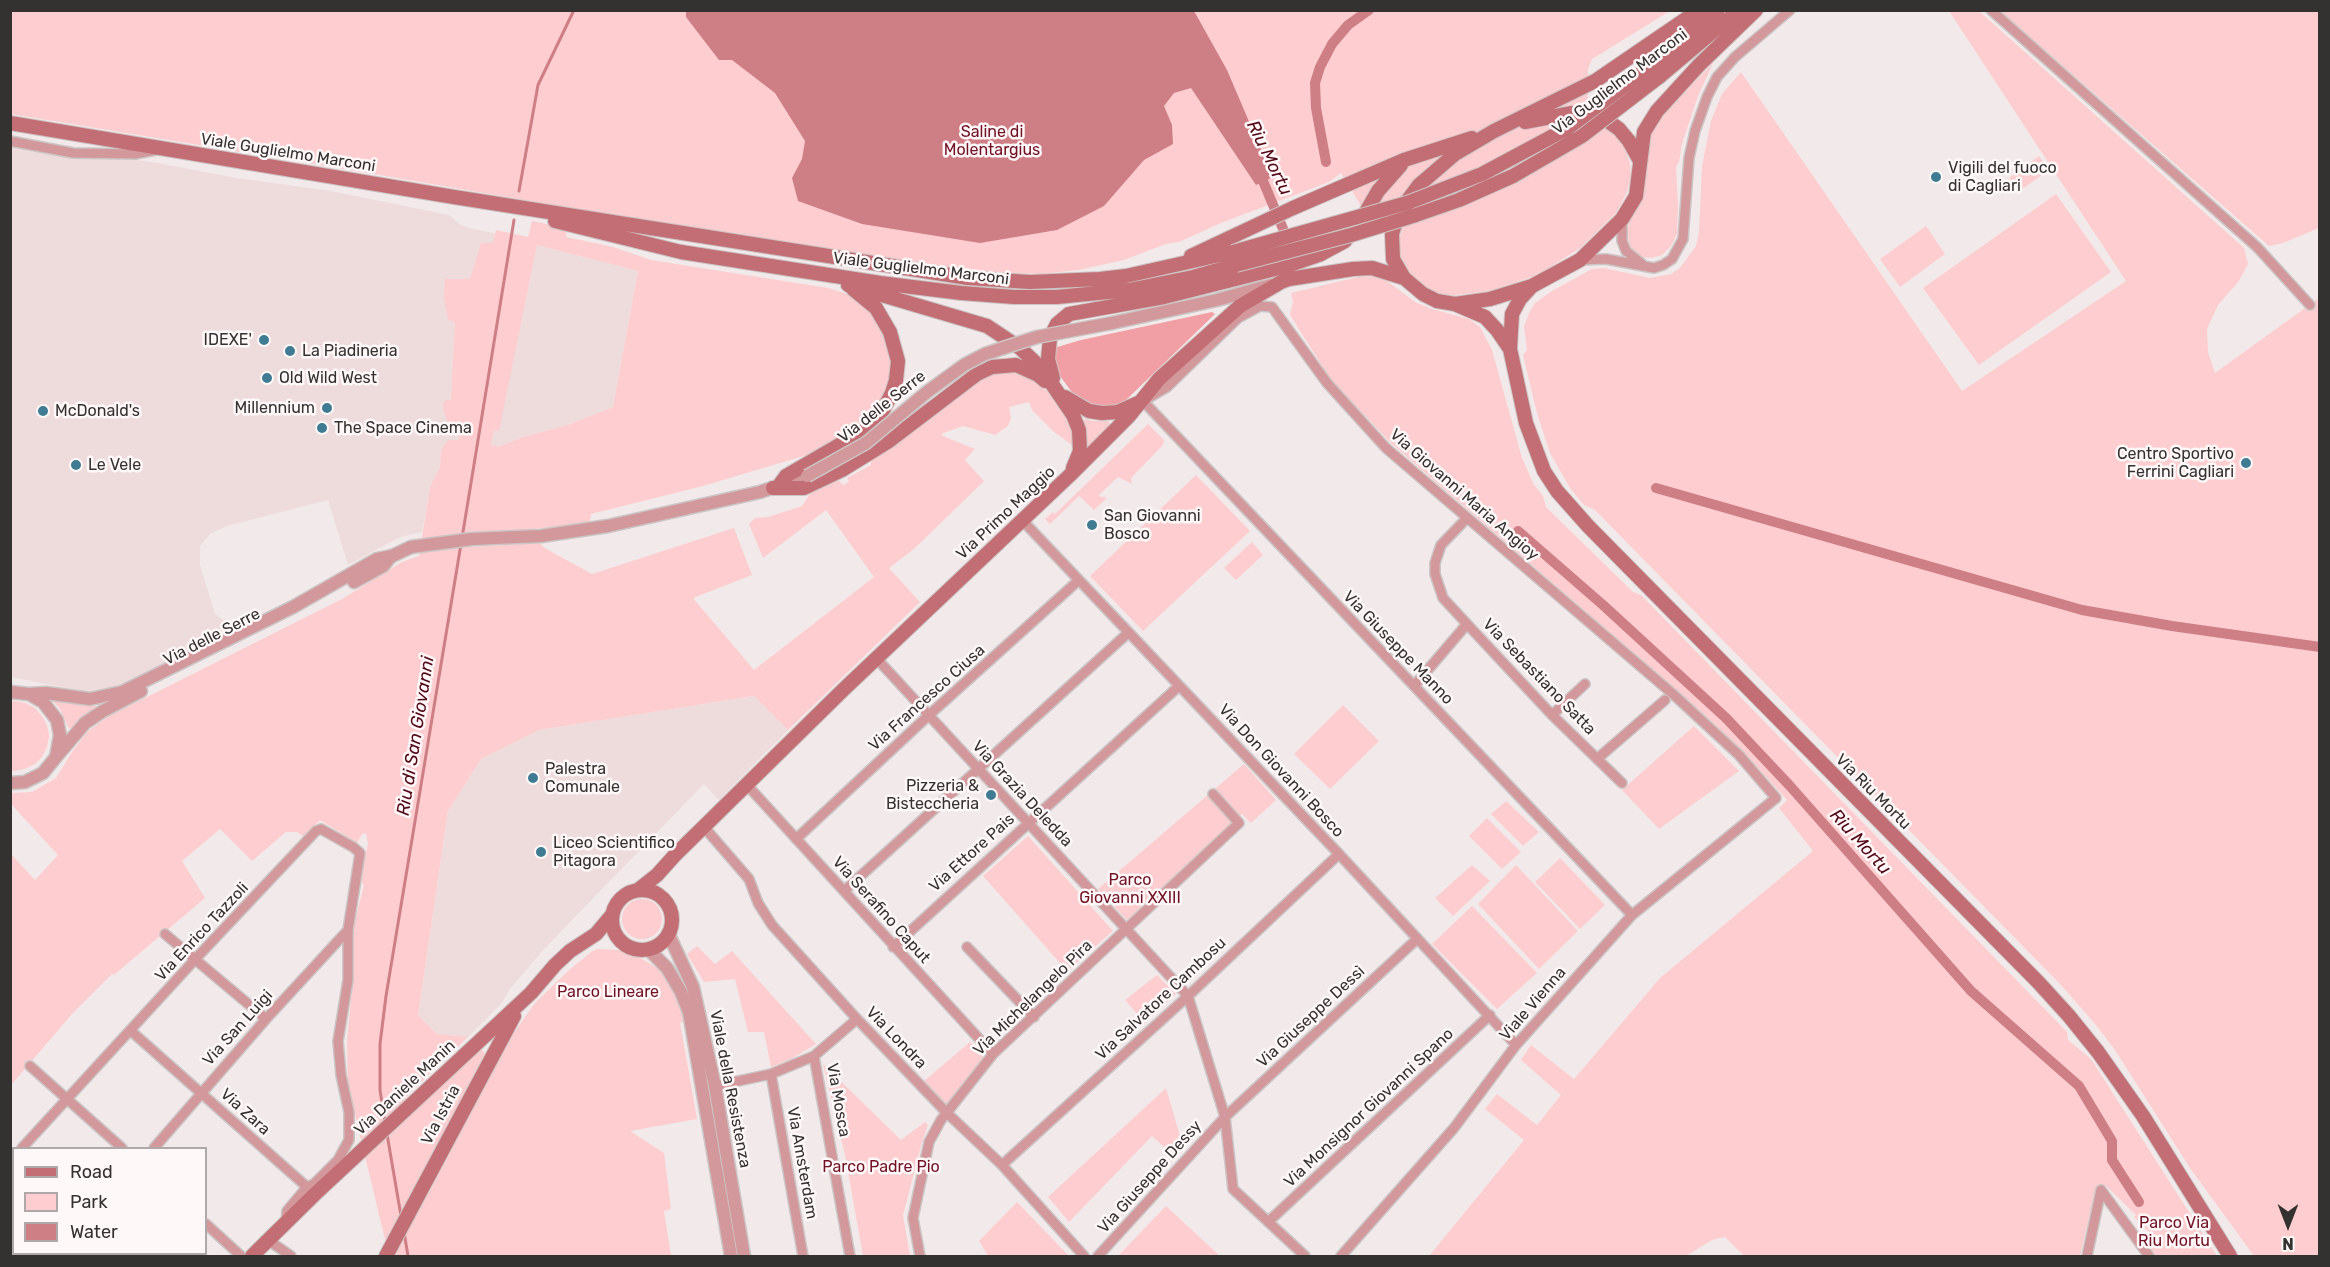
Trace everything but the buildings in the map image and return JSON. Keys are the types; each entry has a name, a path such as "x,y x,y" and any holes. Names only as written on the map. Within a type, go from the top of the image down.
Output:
{"main road":[{"path":"1404,278 1396,266 1392,253 1392,234 1399,212 1419,185 1434,171 1455,154 1494,131 1595,81 1699,10"},
{"name":"Via Guglielmo Marconi","path":"1383,225 1459,200 1513,176 1582,136 1655,71 1718,10"},
{"name":"Via Guglielmo Marconi","path":"1370,214 1431,195 1519,156 1568,128 1655,71 1739,10"},
{"path":"1455,304 1490,299 1532,286 1580,260 1622,219 1636,196 1644,132 1657,111 1699,65 1756,10"},
{"path":"1173,266 1293,208 1404,160 1544,117 1572,113 1601,116 1619,129 1639,159"},
{"name":"Viale Guglielmo Marconi","path":"10,123 454,197 968,278 1030,282 1100,279 1235,258 1383,225"},
{"path":"1285,280 1310,268 1345,241 1358,226 1378,191 1404,160"},
{"name":"Viale Guglielmo Marconi","path":"454,197 681,252 880,283 1014,297 1057,297 1129,290 1193,277 1235,258 1370,214"},
{"path":"1059,392 1048,359 1050,338 1057,324 1069,314 1164,297 1287,266 1319,255 1345,241"},
{"path":"681,252 849,285 987,326 1020,348 1041,368 1072,412 1079,430 1080,450 1069,476"},
{"name":"Via Primo Maggio","path":"638,890 1069,476 1143,401 1159,379 1240,306 1285,280 1353,268 1372,268 1404,278"},
{"name":"Via Riu Mortu","path":"1404,278 1423,294 1437,301 1455,304 1485,317 1510,349"},
{"path":"776,488 786,476 857,436 874,422 887,405 894,387 898,362 890,332 876,308 849,285"},
{"name":"Via Riu Mortu","path":"1532,286 1520,299 1512,314 1510,349 1526,423 1544,471 1557,491 1588,526 2069,1016 2138,1108 2230,1257"},
{"path":"776,488 804,488 842,470 889,441 977,374 992,367 1016,365 1024,368 1038,375 1089,411 1118,412 1143,401"},
{"path":"664,900 647,891 638,890 621,898 612,915 612,925 622,942 631,948 649,950 660,943 668,933 671,917 664,900 662,881 668,863"},
{"name":"Via Daniele Manin","path":"252,1257 286,1222 531,993 555,964 596,934 612,915"},
{"path":"581,944 606,940 622,942"},
{"name":"Via Istria","path":"386,1257 507,1027 531,993"}],"street":[{"path":"1580,260 1606,259 1647,268 1663,265 1672,259 1683,239 1689,158 1695,131 1707,97 1718,77 1735,57 1790,10"},
{"path":"1991,10 2257,247 2310,305"},
{"path":"10,141 73,153 135,154 162,149"},
{"path":"1622,219 1622,241 1626,251 1647,268"},
{"name":"Via delle Serre","path":"21,693 46,693 77,699 122,692 292,608 377,559 392,556 411,547 472,539 541,536 608,526 776,488 807,476 866,443 927,392 964,365 985,354 1037,337 1217,300 1285,280"},
{"name":"Via Giovanni Maria Angioy","path":"1143,401 1167,387 1238,318 1260,306 1269,306 1278,314 1327,383 1374,435 1466,519 1674,695 1739,755 1776,798"},
{"name":"Via Giuseppe Manno","path":"1143,401 1632,915"},
{"path":"1466,519 1440,545 1435,563 1435,574 1443,598 1467,624"},
{"name":"Via Don Giovanni Bosco","path":"1022,520 1339,854 1516,1045"},
{"name":"Via delle Serre","path":"10,783 35,779 43,773 85,723 103,711 299,612 383,566 392,556"},
{"name":"Via Francesco Ciusa","path":"796,839 1079,580"},
{"name":"Via Sebastiano Satta","path":"1414,686 1467,624 1552,716 1622,783"},
{"path":"844,891 1128,633"},
{"name":"Via Grazia Deledda","path":"877,659 1188,996 1225,1117 1233,1189 1305,1257"},
{"path":"1552,716 1585,684"},
{"name":"Via Ettore Pais","path":"893,947 1179,686"},
{"path":"10,687 43,702 57,720 60,743 56,758"},
{"path":"1597,759 1665,700"},
{"name":"Via Serafino Caput","path":"747,785 993,1054"},
{"name":"Via Michelangelo Pira","path":"920,1257 913,1218 929,1142 940,1120 993,1054 1239,823 1214,794"},
{"name":"Viale Vienna","path":"1341,1257 1454,1128 1516,1045 1632,915 1776,798"},
{"name":"Via Londra","path":"704,827 749,879 758,903 772,926 856,1019 947,1113 1002,1165 1084,1257"},
{"name":"Via Enrico Tazzoli","path":"24,1147 194,960 316,831 321,830 360,853 348,930"},
{"name":"Via Salvatore Cambosu","path":"1002,1165 1188,996 1339,854"},
{"path":"286,1222 287,1211 307,1187 314,1184 338,1160 349,1140 349,1112 341,1075 338,1041 348,980 348,930"},
{"name":"Via San Luigi","path":"156,1147 201,1092 348,930"},
{"name":"Viale della Resistenza","path":"668,933 693,987 716,1086 744,1257"},
{"path":"165,934 266,1019"},
{"name":"Via Giuseppe Dessì","path":"1225,1117 1417,939"},
{"path":"967,947 1034,1017"},
{"name":"Viale della Resistenza","path":"649,950 667,968 689,1012 731,1257"},
{"name":"Via Monsignor Giovanni Spano","path":"1268,1222 1490,1015"},
{"path":"716,1086 771,1074 814,1056 856,1019"},
{"name":"Via Zara","path":"131,1031 307,1187"},
{"name":"Via Mosca","path":"814,1056 850,1257"},
{"path":"30,1066 120,1147"},
{"name":"Via Amsterdam","path":"771,1074 803,1257"},
{"name":"Via Giuseppe Dessy","path":"1098,1257 1225,1117"},
{"path":"2086,1257 2101,1190 2149,1257"},
{"path":"207,1225 241,1257"},
{"path":"268,1240 291,1257"}],"shaded area":[{"path":"11,136 237,178 331,191 449,215 461,225 469,228 527,240 537,245 638,271 613,407 568,425 523,437 499,447 441,450 440,467 430,487 422,532 400,537 348,565 328,500 227,526 211,533 200,546 200,565 215,614 231,626 196,648 115,687 86,692 11,677"},
{"path":"1212,312 1215,314 1125,401 1115,406 1099,410 1074,395 1060,376 1054,363 1054,348 1081,340"},
{"name":"Liceo Scientifico Pitagora","path":"754,696 788,730 719,800 704,784 545,948 510,989 501,1004 468,1037 437,1034 418,1015 448,811 481,759 539,730"}],"green space":[{"name":"Saline di Molentargius","path":"10,11 1670,11 1592,59 1588,69 1587,125 1607,129 1624,147 1630,163 1631,176 1627,192 1616,213 1580,248 1538,275 1489,291 1447,296 1432,292 1414,280 1400,255 1399,241 1402,229 1413,210 1371,222 1341,173 1329,182 1221,223 1179,242 1166,244 1124,260 1078,270 1041,274 985,272 937,268 616,216 11,114"},
{"path":"1949,11 1979,11 2244,248 2248,264 2239,281 2218,305 2207,329 2208,352 2215,373 2319,298 2319,1256 2254,1256 2190,1168 2115,1050 2096,1025 2061,985 1595,510 1584,505 1570,488 1550,453 1537,413 1523,355 1527,350 1524,326 1530,311 1535,303 1552,291 1592,269 1604,268 1650,278 1671,274 1680,268 1696,246 1699,232 1702,166 1711,121 1722,94 1741,72 1962,391 2126,281"},
{"path":"2000,11 2319,11 2319,228 2283,243 2269,246"},
{"path":"1713,63 1698,96 1676,167 1677,234 1671,246 1662,255 1651,258 1641,257 1630,246 1627,233 1629,223 1643,194 1648,138 1658,120"},
{"path":"2039,156 2049,170 2018,192 2009,178"},
{"path":"2056,194 2111,272 1979,365 1923,288"},
{"name":"Parco Lineare","path":"532,221 567,228 566,237 613,247 651,260 828,288 850,295 872,311 882,324 892,353 891,382 877,407 865,421 851,431 807,455 703,486 591,514 590,523 514,531 470,531 470,547 540,543 543,547 592,574 734,528 752,575 693,598 754,670 874,577 826,510 763,558 749,524 755,518 768,517 802,506 812,491 838,480 843,485 849,482 847,478 871,465 871,457 993,372 1022,373 1047,391 1070,424 1075,447 1054,432 1032,410 1029,402 1009,407 1011,418 1008,426 995,435 963,426 941,434 975,449 965,460 984,481 914,549 889,568 920,602 788,730 754,696 539,730 481,759 448,811 418,1015 437,1034 468,1037 408,1095 397,1109 403,1122 480,1047 485,1054 426,1169 413,1189 417,1215 511,1037 535,1003 591,952 597,949 619,950 639,957 660,970 676,997 682,1014 683,1022 680,1023 697,1119 630,1131 664,1153 671,1209 664,1211 671,1256 389,1256 348,1086 347,1041 353,978 353,929 364,885 360,880 368,844 366,833 362,834 357,843 322,821 319,821 304,837 297,832 286,832 252,861 220,829 182,861 205,898 114,975 112,974 73,1013 11,1085 11,854 35,880 58,855 11,804 11,793 32,792 56,778 87,732 109,716 342,599 402,562 419,556 430,487 440,467 441,450 448,440 458,440 462,426 448,423 443,410 446,400 451,400 455,322 448,320 444,299 445,279 470,279 481,243 493,243 496,230 528,237","holes":["537,245 638,271 613,407 568,425 523,437 499,447 491,445 494,430 499,431"]},
{"path":"1926,226 1945,254 1900,287 1880,259"},
{"name":"Parco Via Riu Mortu","path":"1373,276 1387,281 1415,302 1469,319 1480,327 1492,350 1522,458 1534,485 1543,496 1546,507 1633,592 1641,595 2067,1032 2068,1040 2091,1059 2217,1256 2155,1256 2144,1239 2151,1234 2134,1217 2136,1215 2106,1186 2098,1187 2094,1195 2080,1256 1744,1256 1725,1237 1712,1240 1686,1256 1429,1256 1524,1140 1485,1109 1497,1094 1537,1125 1561,1095 1521,1060 1531,1045 1574,1079 1660,978 1813,851 1779,808 1787,800 1752,761 1697,708 1392,444 1331,380 1290,315 1293,301 1291,293 1358,277"},
{"path":"1085,419 1108,421 1110,424 1090,448 1086,447 1081,422"},
{"path":"1148,424 1164,440 1163,445 1131,478 1132,484 1118,477 1098,496 1107,498 1094,510 1079,496 1050,524 1045,519 1053,512 1055,514"},
{"path":"1196,475 1250,531 1143,631 1090,576"},
{"path":"1252,542 1263,555 1236,580 1224,568"},
{"path":"52,700 97,706 99,710 72,730"},
{"path":"14,701 35,708 47,725 49,736 42,757 35,764 14,771 11,770 10,702"},
{"path":"1343,705 1379,741 1330,789 1294,754"},
{"path":"1694,726 1739,771 1659,829 1622,790"},
{"name":"Parco Giovanni XXIII","path":"1244,764 1276,800 1251,823 1242,814 1127,920 1098,889"},
{"path":"1506,801 1539,832 1523,846 1491,814"},
{"path":"1487,818 1521,852 1502,869 1469,836"},
{"path":"1028,836 1113,931 1067,971 983,876"},
{"path":"1560,858 1605,905 1580,929 1535,882"},
{"path":"1472,865 1490,881 1453,916 1435,898"},
{"path":"1516,865 1578,931 1539,969 1478,904"},
{"path":"642,899 650,900 656,905 661,911 661,927 656,933 650,938 642,939 634,938 628,933 623,927 622,919 623,911 628,905 634,900"},
{"path":"1472,906 1537,973 1497,1009 1432,944"},
{"path":"697,946 715,964 732,951 816,1044 791,1059 771,1067 764,1032 748,1032 735,979 704,982 687,954"},
{"path":"1157,975 1176,994 1145,1023 1125,1000"},
{"path":"970,1042 984,1058 946,1105 923,1082"},
{"name":"Parco Padre Pio","path":"823,1064 901,1140 925,1122 928,1125 903,1215 910,1256 863,1256 845,1155"},
{"path":"1166,1088 1183,1146 1174,1156 1152,1136 1069,1222 1048,1197"},
{"path":"1017,1202 1069,1256 988,1256 979,1241"},
{"path":"1166,1206 1220,1256 1118,1256"}],"water":[{"path":"686,11 1194,11 1227,70 1271,178 1256,185 1191,88 1174,93 1164,106 1172,125 1173,144 1144,160 1104,206 1057,230 980,243 862,224 798,201 792,178 802,159 805,141 775,93 732,60 719,60 686,17"}],"waterway":[{"name":"Riu di San Giovanni","path":"519,191 538,85 574,10"},
{"path":"1326,162 1316,108 1315,83 1320,67 1332,44 1348,25 1369,10"},
{"name":"Riu Mortu","path":"1258,169 1289,243"},
{"name":"Riu di San Giovanni","path":"462,538 514,220"},
{"path":"1656,488 2082,610 2172,626 2320,647"},
{"name":"Riu Mortu","path":"1518,531 1726,718 1790,786 1971,991 2079,1086 2112,1141 2112,1160 2139,1202"},
{"name":"Riu di San Giovanni","path":"385,1122 380,1090 380,1044 386,996 461,544"},
{"name":"Riu di San Giovanni","path":"387,1134 401,1216"},
{"name":"Riu di San Giovanni","path":"404,1232 408,1256"}],"place":[{"name":"Vigili del fuoco di Cagliari","path":"1936,177"},
{"name":"IDEXE'","path":"264,340"},
{"name":"La Piadineria","path":"290,351"},
{"name":"Old Wild West","path":"267,378"},
{"name":"Millennium","path":"327,408"},
{"name":"McDonald's","path":"43,411"},
{"name":"The Space Cinema","path":"322,428"},
{"name":"Centro Sportivo Ferrini Cagliari","path":"2246,463"},
{"name":"Le Vele","path":"76,465"},
{"name":"San Giovanni Bosco","path":"1092,525"},
{"name":"Palestra Comunale","path":"533,778"},
{"name":"Pizzeria & Bisteccheria","path":"991,795"},
{"name":"Liceo Scientifico Pitagora","path":"541,852"}]}
